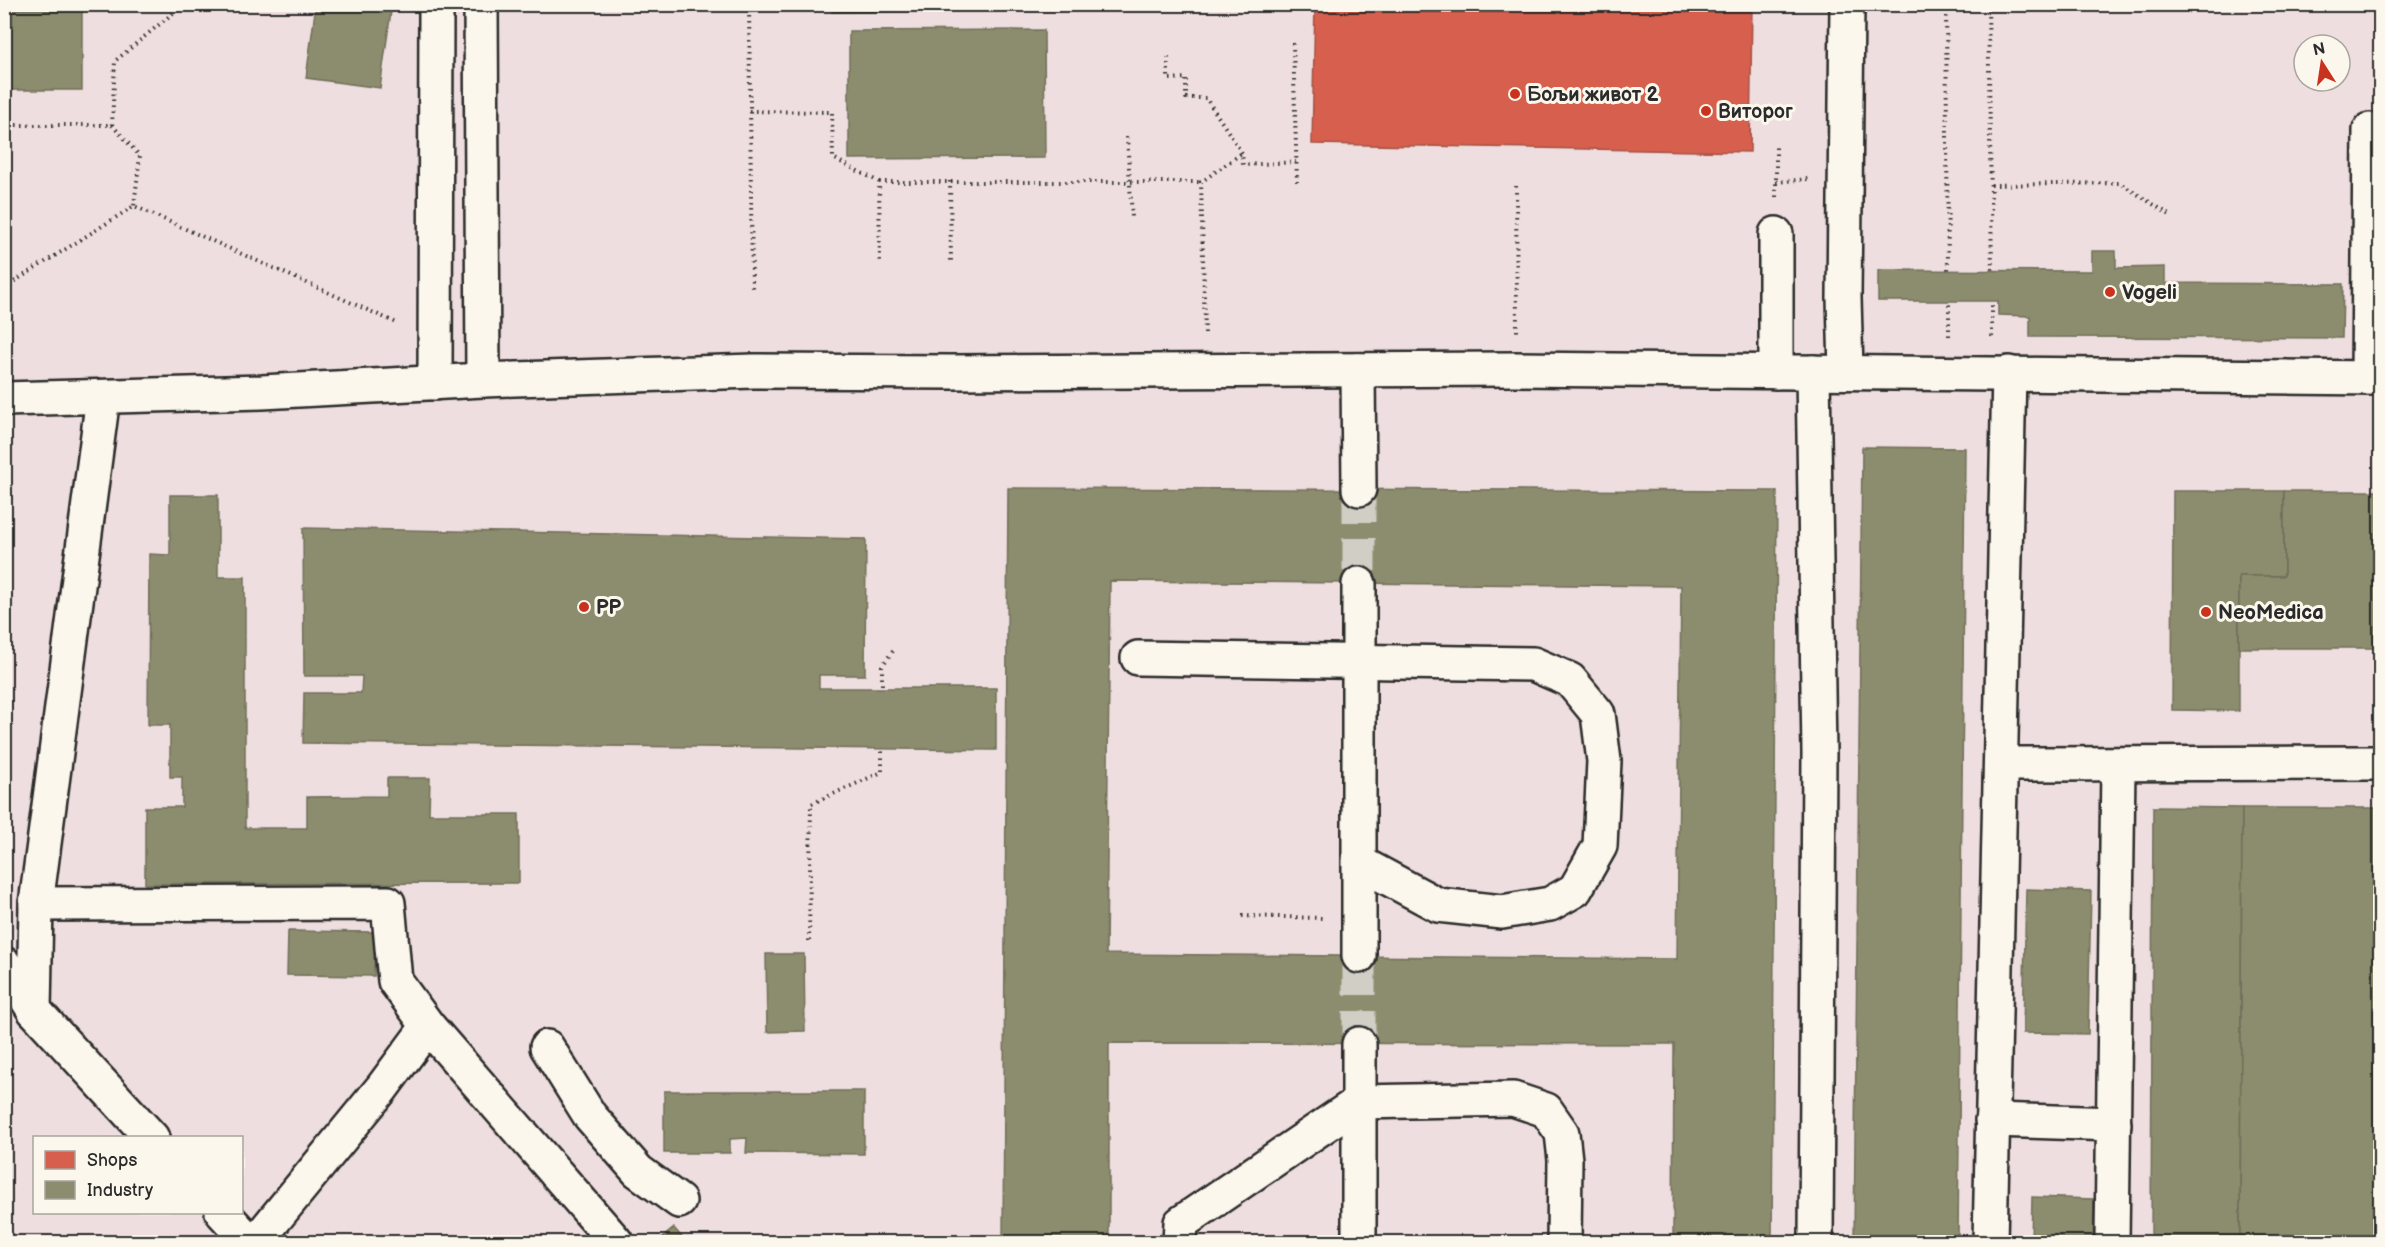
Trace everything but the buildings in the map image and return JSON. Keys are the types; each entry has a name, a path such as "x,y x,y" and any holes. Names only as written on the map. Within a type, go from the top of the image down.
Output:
{"lane":[{"path":"435,383 436,4"},
{"path":"481,4 483,380"},
{"path":"1846,371 1844,298 1847,4"},
{"path":"4,399 262,392 483,380 753,371 1516,369 2374,378 2370,130"},
{"path":"1776,234 1776,372"},
{"path":"1358,370 1359,489"},
{"path":"1813,372 1819,753 1816,1242"},
{"path":"1990,1242 2009,373"},
{"path":"34,1010 36,903 103,397"},
{"path":"1359,584 1359,957"},
{"path":"1138,658 1533,664 1570,680 1598,714 1604,761 1600,846 1575,890 1550,904 1502,912 1438,905 1360,863"},
{"path":"2001,764 2380,763"},
{"path":"2112,1242 2118,765"},
{"path":"36,903 388,903 395,981 428,1026 616,1242"},
{"path":"4,964 34,1010 151,1136"},
{"path":"256,1242 382,1088 428,1026"},
{"path":"1359,1044 1359,1242"},
{"path":"547,1047 590,1116 638,1171 679,1201"},
{"path":"1180,1242 1181,1223 1359,1102 1513,1099 1546,1110 1562,1133 1565,1160 1564,1242"},
{"path":"1992,1120 2114,1124"},
{"path":"224,1214 250,1242"}],"path":[{"path":"134,206 140,156 112,125 115,61 184,4"},
{"path":"749,4 752,291"},
{"path":"1988,4 1992,270"},
{"path":"1945,5 1948,270"},
{"path":"1293,43 1297,182"},
{"path":"1168,57 1168,79 1186,78 1186,98 1206,98 1242,153 1243,165 1296,162"},
{"path":"749,111 832,112 833,158 879,182 1201,182 1242,153"},
{"path":"4,125 112,125"},
{"path":"1127,137 1132,217"},
{"path":"1776,147 1776,234"},
{"path":"950,181 951,264"},
{"path":"879,182 880,264"},
{"path":"1201,182 1206,370"},
{"path":"1991,185 2120,183 2170,215"},
{"path":"1516,186 1516,369"},
{"path":"134,206 434,340"},
{"path":"4,288 134,206"},
{"path":"882,685 882,666 895,648"},
{"path":"809,940 811,804 882,772 882,751"},
{"path":"1242,916 1359,918"}],"shaded area":[{"path":"5,5 2380,5 2380,1242 5,1242"}],"tunnel":[{"path":"1359,489 1359,584"},
{"path":"1359,956 1359,1044"}],"place":[{"name":"Бољи живот 2","path":"1515,94"},
{"name":"Виторог","path":"1706,111"},
{"name":"Vogeli","path":"2110,292"},
{"name":"PP","path":"584,607"},
{"name":"NeoMedica","path":"2206,612"}]}
